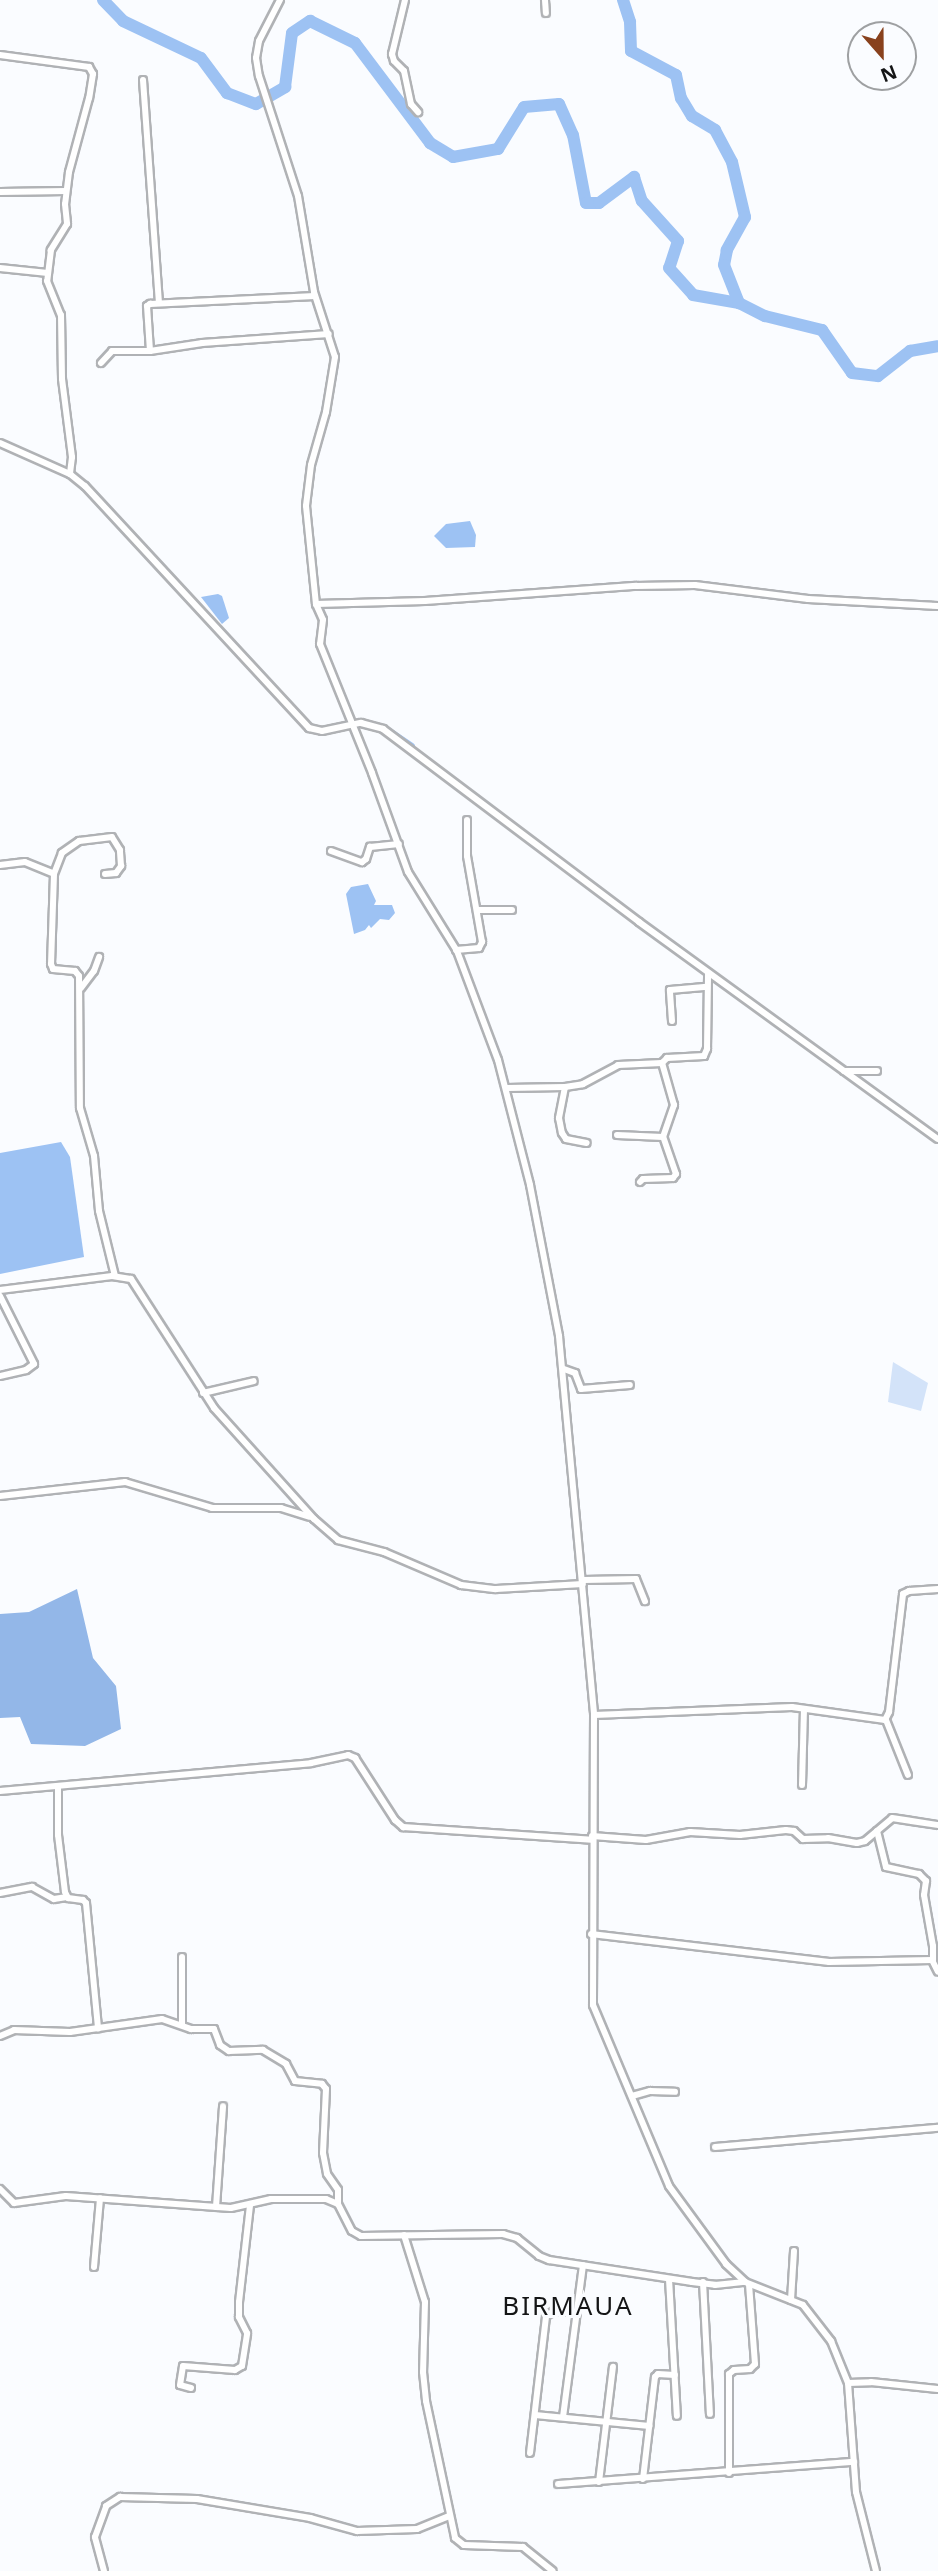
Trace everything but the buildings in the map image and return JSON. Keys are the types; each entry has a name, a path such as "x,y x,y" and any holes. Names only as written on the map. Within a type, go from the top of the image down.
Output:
{"street":[{"path":"280,0 259,40 256,58 259,76 298,196 315,296 329,334 334,369 311,465 306,506 316,604 323,620 320,644 415,886 456,950 507,1088 538,1222 564,1369 594,1715 591,1934 593,2005 669,2186 726,2264 747,2283 810,2310 831,2341 848,2383 856,2492 876,2571"},
{"path":"405,0 393,58 404,71 408,99 418,113"},
{"path":"545,0 546,13"},
{"path":"0,55 73,64 91,69 89,98 66,191 66,228 54,242 48,273 48,285 61,314 62,379 72,457 70,474"},
{"path":"143,80 159,302"},
{"path":"0,192 66,191"},
{"path":"0,268 48,273"},
{"path":"150,351 147,306 159,302 315,296"},
{"path":"102,363 112,351 150,351 174,345 329,334"},
{"path":"0,443 70,474 85,486 310,728 322,731 374,724 383,729 707,980 844,1071 938,1139"},
{"path":"316,604 425,601 636,586 695,585 808,598 938,606"},
{"path":"456,950 481,946 478,910 467,856 467,820"},
{"path":"105,874 118,871 121,858 118,844 106,836 66,847 54,874 51,964 53,969 78,972 80,1108 94,1156 99,1211 115,1276"},
{"path":"331,851 362,862 366,859 370,847 399,844"},
{"path":"0,865 25,862 54,874"},
{"path":"478,910 512,910"},
{"path":"80,990 94,971 99,957"},
{"path":"672,1021 670,990 707,980"},
{"path":"507,1088 583,1084 618,1065 662,1063 667,1058 706,1054 707,980"},
{"path":"640,1182 643,1179 673,1178 676,1174 663,1137 674,1105 662,1063"},
{"path":"844,1071 877,1071"},
{"path":"565,1087 559,1118 562,1133 566,1139 587,1143"},
{"path":"617,1135 663,1137"},
{"path":"0,1290 127,1276 137,1287 203,1393 314,1519 345,1544 384,1552 461,1585 496,1589 636,1579 645,1601"},
{"path":"0,1296 34,1364 26,1370 0,1376"},
{"path":"564,1369 575,1373 581,1389 630,1384"},
{"path":"203,1393 254,1381"},
{"path":"0,1496 128,1483 212,1508 240,1511 281,1508 314,1519"},
{"path":"908,1774 886,1720 903,1594 909,1591 938,1589"},
{"path":"594,1715 792,1707 886,1720"},
{"path":"802,1785 804,1710"},
{"path":"0,1791 311,1763 348,1755 355,1759 395,1820 403,1827 646,1840 690,1832 740,1835 786,1830 794,1831 803,1839 828,1838 856,1843 865,1841 892,1818 938,1825"},
{"path":"58,1787 58,1835 67,1897"},
{"path":"877,1831 886,1867 919,1874 926,1879 924,1895 935,1940 933,1960 938,1972"},
{"path":"0,1893 33,1887 54,1899 67,1897 86,1903 98,2028"},
{"path":"591,1934 828,1962 933,1960"},
{"path":"182,1957 182,2025"},
{"path":"0,2036 14,2030 69,2032 162,2019 191,2029 214,2029 225,2049 260,2049 286,2064 295,2081 325,2087 323,2153 327,2174 338,2190 338,2204 355,2233 372,2237 492,2233 517,2238 530,2250 549,2260 669,2279 747,2283"},
{"path":"632,2096 650,2091 675,2092"},
{"path":"216,2207 223,2106"},
{"path":"715,2147 938,2128"},
{"path":"0,2189 14,2203 66,2196 216,2207 250,2205 282,2198 326,2199 338,2204"},
{"path":"94,2267 100,2198"},
{"path":"191,2388 180,2385 183,2366 235,2370 242,2366 247,2333 239,2318 239,2302 250,2205"},
{"path":"404,2235 425,2302 424,2384 453,2534 460,2544 517,2545 534,2553 553,2571"},
{"path":"791,2300 794,2251"},
{"path":"564,2417 583,2264"},
{"path":"669,2279 677,2416"},
{"path":"704,2282 710,2414"},
{"path":"729,2473 729,2374 732,2370 750,2369 755,2364 747,2283"},
{"path":"530,2453 546,2316 554,2311 577,2312"},
{"path":"599,2482 613,2367"},
{"path":"643,2479 656,2376 675,2375"},
{"path":"848,2383 871,2382 938,2389"},
{"path":"535,2415 649,2426"},
{"path":"558,2484 854,2462"},
{"path":"104,2571 95,2536 108,2503 126,2496 197,2499 316,2519 357,2531 417,2529 450,2516"}],"shaded area":[{"path":"470,521 476,535 475,547 446,548 434,536 446,524"},
{"path":"218,594 222,596 229,618 222,624 201,597"},
{"path":"368,884 376,901 374,905 392,905 395,913 389,920 380,919 371,928 369,925 365,930 354,934 346,894 351,887"},
{"path":"61,1142 70,1157 84,1257 0,1274 0,1153"},
{"path":"893,1362 928,1383 921,1411 888,1402"},
{"path":"77,1589 93,1658 116,1686 121,1729 85,1746 31,1744 20,1717 0,1718 0,1614 29,1612"}],"waterway":[{"path":"103,0 123,21 201,58 227,93 256,104 285,87 292,33 310,21 355,43 430,143 453,157 498,149 524,107 559,104 573,135 586,203 599,203 634,177 642,201 678,241 669,268 693,295 739,303 765,316 822,330 852,373 878,376 910,351 938,346"},
{"path":"623,0 630,22 631,51 676,75 681,98 692,116 715,130 732,162 745,217 727,250 724,265 739,303"},
{"path":"386,729 411,746"}],"district":[{"name":"BIRMAUA","path":"568,2306"}]}
